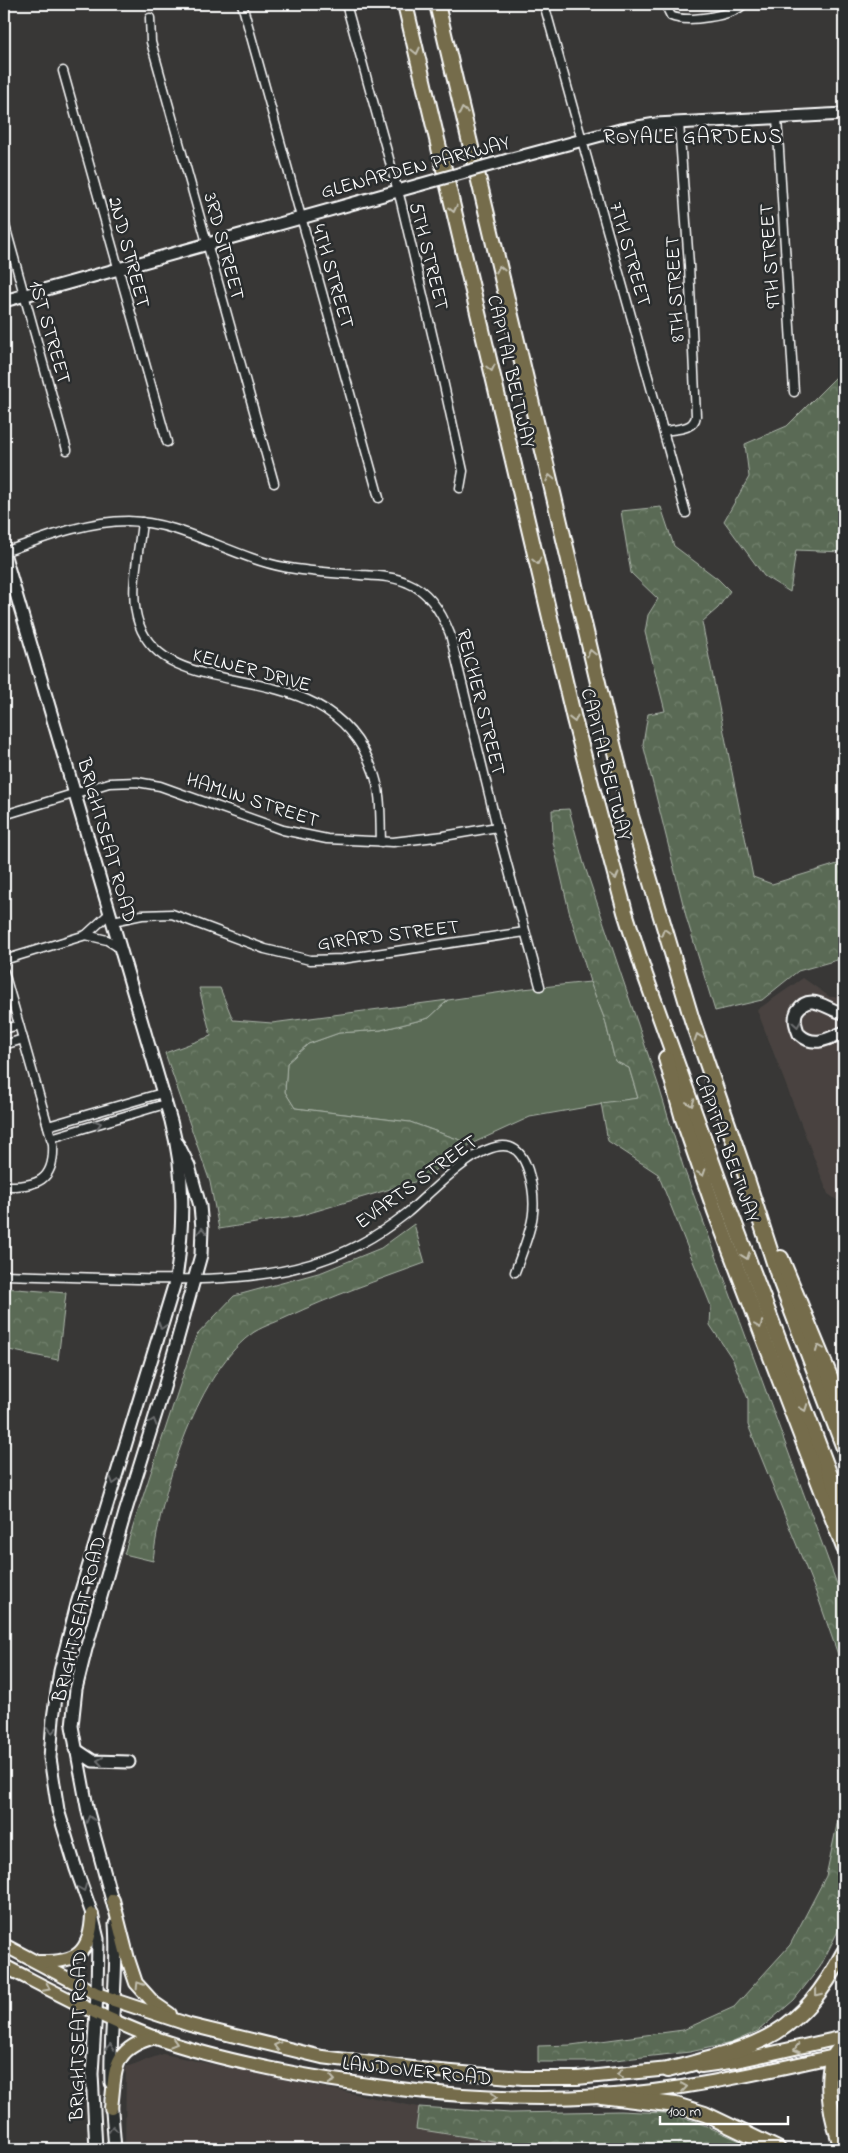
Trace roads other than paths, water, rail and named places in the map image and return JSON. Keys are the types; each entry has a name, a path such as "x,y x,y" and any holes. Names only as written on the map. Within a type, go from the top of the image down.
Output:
{"highway":[{"name":"CAPITAL BELTWAY","path":"405,4 574,719 601,825 645,975 728,1206 844,1512"},
{"name":"CAPITAL BELTWAY","path":"437,4 631,816 692,1020 778,1275 844,1448"},
{"path":"645,975 683,1119 722,1228 844,1548"},
{"path":"748,1182 844,1410"},
{"path":"668,2070 757,2044 781,2031 800,2015 820,1992 844,1952"},
{"path":"844,2043 831,2074 832,2116 844,2149"},
{"path":"601,2096 654,2101 683,2107 721,2121 778,2149"}],"main road":[{"path":"113,1900 136,1983 154,2003 190,2025"},
{"path":"36,1962 68,1960 83,1950 92,1931 92,1914"},
{"name":"LANDOVER ROAD","path":"4,1945 97,1994 190,2025 322,2057 488,2076 576,2078 668,2070 737,2061 844,2037"},
{"name":"LANDOVER ROAD","path":"4,1966 112,2020 154,2037 260,2068 388,2089 481,2097 601,2096 738,2078 839,2055"},
{"path":"112,2108 116,2068 120,2057 131,2045 154,2037"}],"street":[{"name":"4TH STREET","path":"242,4 379,498"},
{"name":"5TH STREET","path":"346,4 398,191 462,464 463,476 460,488"},
{"name":"7TH STREET","path":"544,4 686,514"},
{"path":"665,4 671,16 685,19 727,13 737,10 744,4"},
{"name":"3RD STREET","path":"150,18 150,36 274,482"},
{"name":"2ND STREET","path":"63,71 167,442"},
{"name":"GLENARDEN PARKWAY","path":"4,301 301,217 634,127 844,114"},
{"name":"9TH STREET","path":"777,118 794,392"},
{"name":"8TH STREET","path":"664,431 690,426 694,423 696,416 680,123"},
{"name":"1ST STREET","path":"4,222 67,450"},
{"name":"REICHER STREET","path":"4,552 94,524 142,522 172,529 262,562 307,571 389,578 407,582 424,592 435,605 450,634 497,827 540,986"},
{"name":"KELNER DRIVE","path":"142,522 134,603 139,624 148,642 159,654 174,664 194,670 255,682 295,694 317,704 336,717 356,739 374,771 380,801 381,842"},
{"name":"BRIGHTSEAT ROAD","path":"4,552 164,1098 175,1139 183,1204 183,1229 176,1280 76,1604 55,1694 51,1744 52,1778 65,1836 92,1914 99,1954 92,2074 96,2149"},
{"name":"HAMLIN STREET","path":"4,815 118,782 146,783 160,786 295,833 327,839 381,842 422,839 497,827"},
{"name":"GIRARD STREET","path":"111,917 172,914 265,949 310,960 342,959 525,932"},
{"path":"4,960 86,935 111,917"},
{"path":"86,935 107,940 120,948"},
{"path":"4,972 48,1126 54,1160 44,1178 25,1186 4,1186"},
{"path":"844,1013 838,1012 822,1003 812,1002 804,1005 797,1012 795,1019 799,1034 812,1043 820,1042 844,1032"},
{"path":"4,1030 19,1025"},
{"path":"4,1045 23,1039"},
{"path":"48,1126 164,1098"},
{"path":"51,1138 164,1098"},
{"name":"BRIGHTSEAT ROAD","path":"115,2149 110,2054 117,1949 113,1900 88,1812 72,1726 76,1689 86,1649 201,1255 201,1215 189,1166 175,1139"},
{"name":"EVARTS STREET","path":"4,1275 176,1280 267,1275 302,1267 336,1256 389,1227 471,1160 488,1150 504,1147 514,1150 523,1160 534,1194 535,1210 515,1272"},
{"path":"75,1749 94,1761 129,1762"}],"district":[{"name":"ROYALE GARDENS","path":"693,136"}]}
